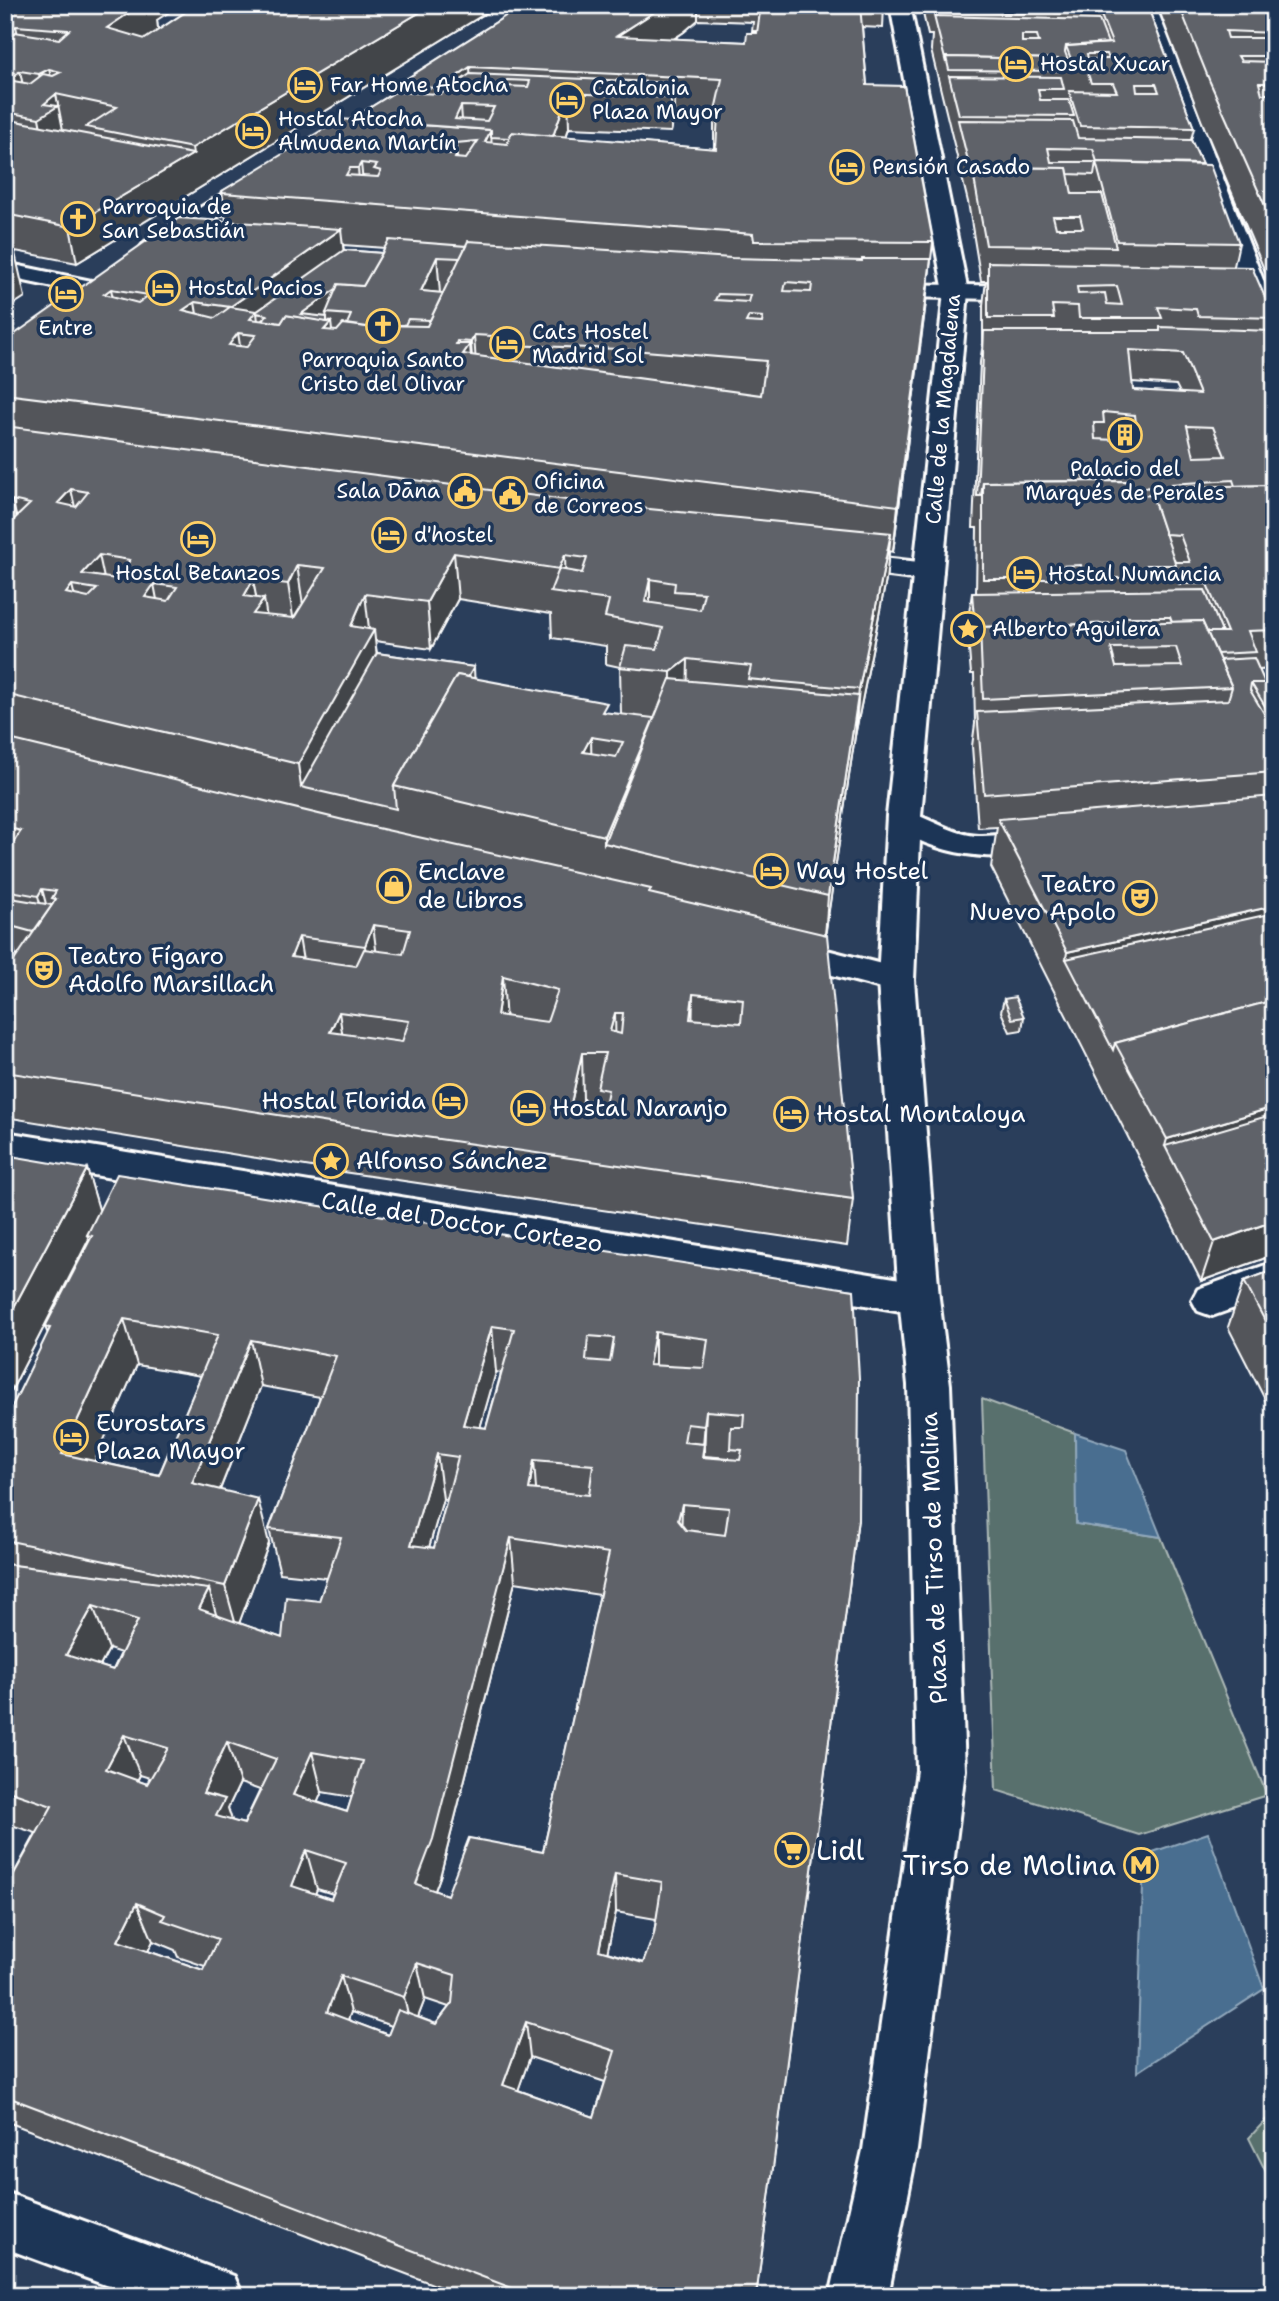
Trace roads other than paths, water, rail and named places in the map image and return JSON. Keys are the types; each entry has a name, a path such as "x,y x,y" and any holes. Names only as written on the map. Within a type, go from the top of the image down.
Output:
{"street":[{"name":"Calle de la Magdalena","path":"900,5 956,292 904,819"},
{"path":"1145,5 1265,297 1274,340"},
{"path":"197,248 147,251 291,161"},
{"path":"5,271 101,282 62,308"},
{"path":"846,291 1066,293"},
{"path":"1191,295 1265,297"},
{"path":"815,559 928,572"},
{"path":"904,819 948,841 978,847 1072,839"},
{"name":"Plaza de Tirso de Molina","path":"859,2296 890,2150 941,1770 929,1385 919,1298 896,980 904,819"},
{"path":"755,944 896,980"},
{"name":"Calle del Doctor Cortezo","path":"5,1146 919,1298"},
{"path":"1212,1300 1274,1278"},
{"path":"5,2220 214,2296"}],"water":[{"path":"1075,1433 1126,1450 1161,1537 1076,1524"},
{"path":"1208,1833 1264,1989 1137,2072 1144,1855"}],"place":[{"name":"Hostal Xucar","path":"1016,64"},
{"name":"Far Home Atocha","path":"305,85"},
{"name":"Catalonia Plaza Mayor","path":"567,100"},
{"name":"Hostal Atocha Almudena Martín","path":"253,131"},
{"name":"Pensión Casado","path":"847,167"},
{"name":"Parroquia de San Sebastián","path":"78,219"},
{"name":"Hostal Pacios","path":"163,288"},
{"name":"Entre","path":"66,294"},
{"name":"Parroquia Santo Cristo del Olivar","path":"383,326"},
{"name":"Cats Hostel Madrid Sol","path":"507,344"},
{"name":"Palacio del Marqués de Perales","path":"1125,435"},
{"name":"Sala Dāna","path":"465,491"},
{"name":"Oficina de Correos","path":"510,494"},
{"name":"d'hostel","path":"389,535"},
{"name":"Hostal Betanzos","path":"198,539"},
{"name":"Hostal Numancia","path":"1024,574"},
{"name":"Alberto Aguilera","path":"968,629"},
{"name":"Way Hostel","path":"771,871"},
{"name":"Enclave de Libros","path":"394,886"},
{"name":"Teatro Nuevo Apolo","path":"1140,898"},
{"name":"Teatro Fígaro Adolfo Marsillach","path":"44,970"},
{"name":"Hostal Florida","path":"450,1101"},
{"name":"Hostal Naranjo","path":"528,1108"},
{"name":"Hostal Montaloya","path":"791,1114"},
{"name":"Alfonso Sánchez","path":"331,1161"},
{"name":"Eurostars Plaza Mayor","path":"71,1437"},
{"name":"Lidl","path":"792,1850"},
{"name":"Tirso de Molina","path":"1141,1865"}]}
